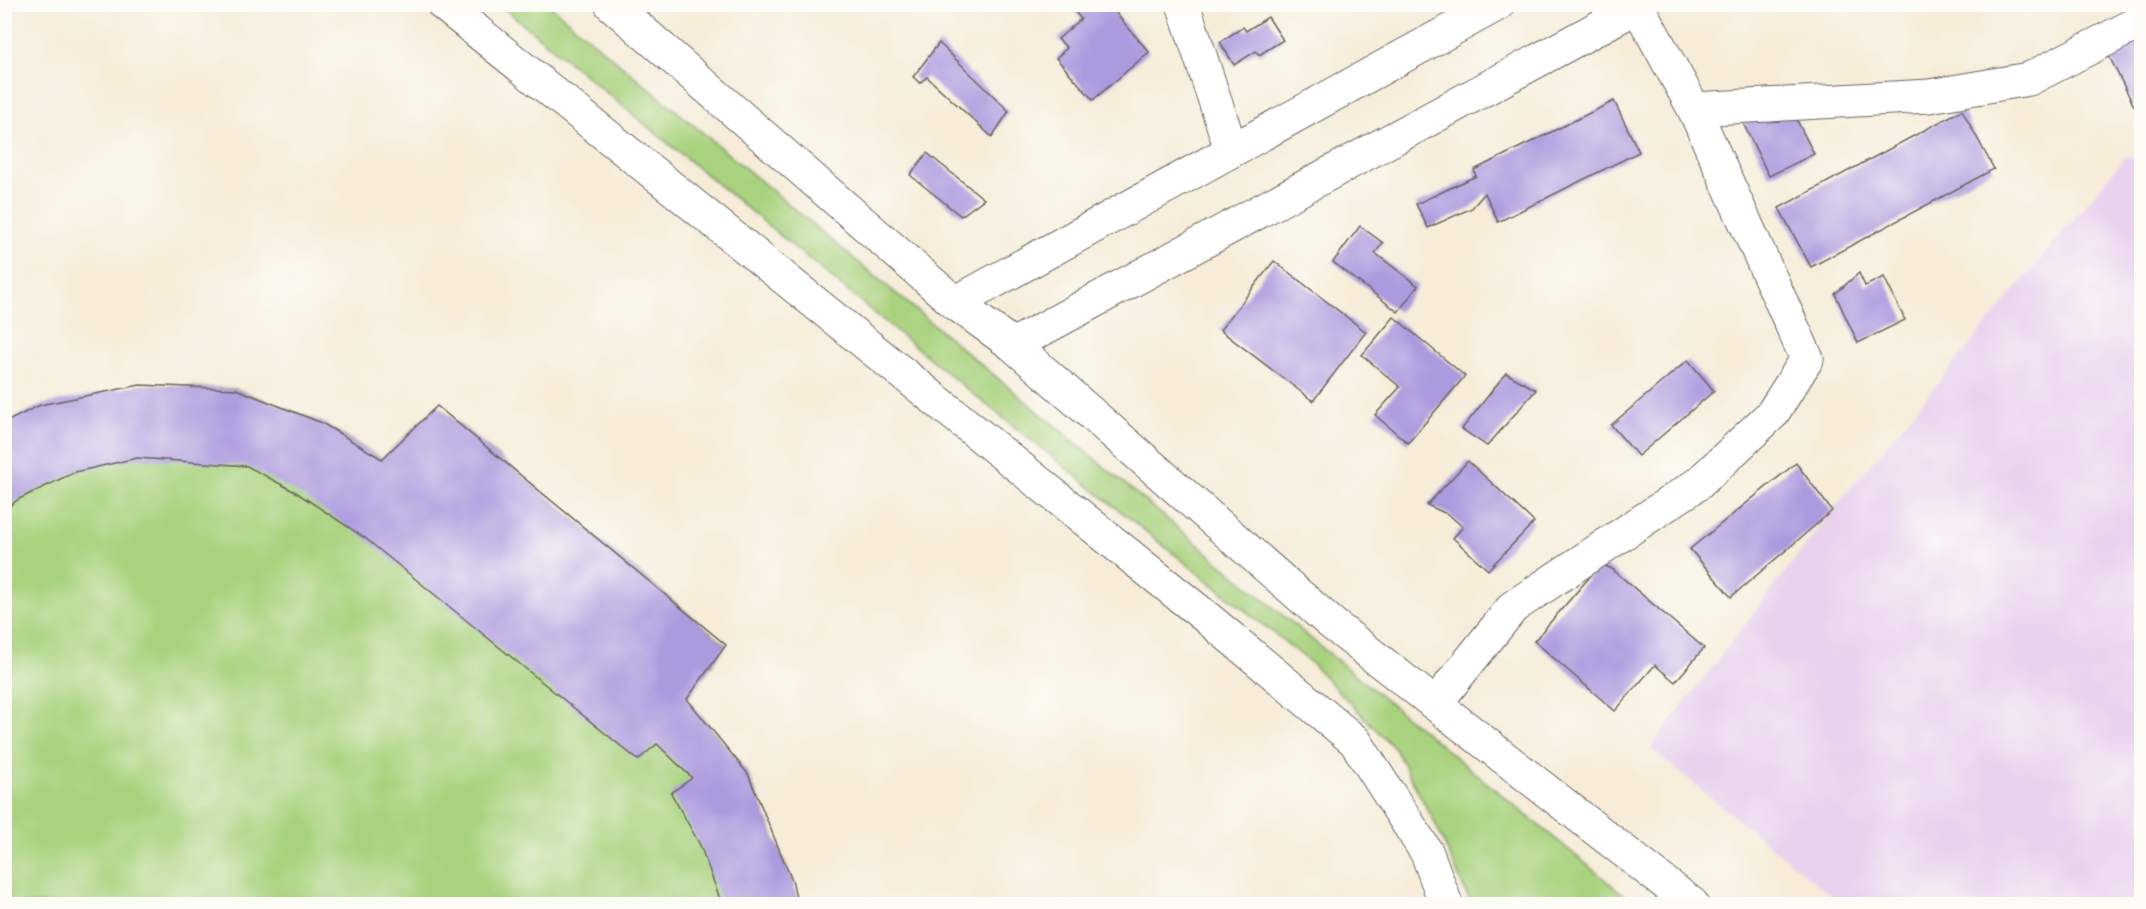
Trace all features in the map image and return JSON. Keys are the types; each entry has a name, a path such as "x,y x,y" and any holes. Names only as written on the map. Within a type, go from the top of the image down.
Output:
{"main road":[{"path":"442,4 1206,617 1355,741 1427,853 1446,904"},
{"path":"611,4 955,303 1013,345 1331,623 1692,904"},
{"path":"1183,4 1231,149"},
{"path":"955,303 1498,4"},
{"path":"1013,345 1640,6 1694,109 1807,359 1772,414 1700,483 1513,607 1435,704"},
{"path":"1694,109 1929,96 2029,79 2142,21"}],"shaded area":[{"path":"2127,155 2141,164 2141,904 1842,904 1650,748 1832,511"}],"green space":[{"path":"500,5 549,5 1315,642 1635,904 1471,904 1436,825 1395,749 1310,662 968,390"},
{"path":"140,385 236,389 322,423 382,459 437,406 726,645 687,699 748,774 793,883 797,904 5,904 5,423"}],"building":[{"path":"1068,4 1108,4 1149,52 1093,100 1056,58 1067,48 1058,39 1081,19"},
{"path":"1268,17 1283,40 1259,55 1256,51 1234,65 1220,42 1243,27 1246,31"},
{"path":"2142,37 2142,107 2134,106 2108,54"},
{"path":"939,43 1009,111 992,137 927,77 920,83 913,77"},
{"path":"1614,101 1639,152 1498,222 1485,193 1472,208 1428,228 1416,204 1476,176 1474,170"},
{"path":"1787,101 1814,154 1769,176 1743,123"},
{"path":"1962,110 1994,169 1811,267 1779,208"},
{"path":"927,153 984,199 961,216 910,175"},
{"path":"1360,226 1383,243 1375,253 1418,286 1398,312 1333,262"},
{"path":"1274,261 1366,332 1313,401 1220,330"},
{"path":"1859,273 1865,286 1884,277 1905,320 1858,343 1835,294"},
{"path":"1394,317 1465,376 1408,443 1375,415 1400,387 1362,355"},
{"path":"1688,360 1714,391 1638,456 1611,425"},
{"path":"1506,373 1536,390 1487,446 1462,429"},
{"path":"140,385 236,389 322,423 382,459 437,406 726,645 687,699 748,774 793,883 797,904 722,904 700,845 671,793 692,778 657,744 638,760 365,538 297,493 247,466 137,458 75,472 19,499 4,510 4,423 40,405"},
{"path":"1468,461 1534,522 1488,570 1453,538 1463,527 1449,515 1427,505"},
{"path":"1796,463 1832,511 1731,597 1690,549"},
{"path":"1601,564 1612,569 1704,648 1675,682 1655,665 1615,711 1534,641"}]}
